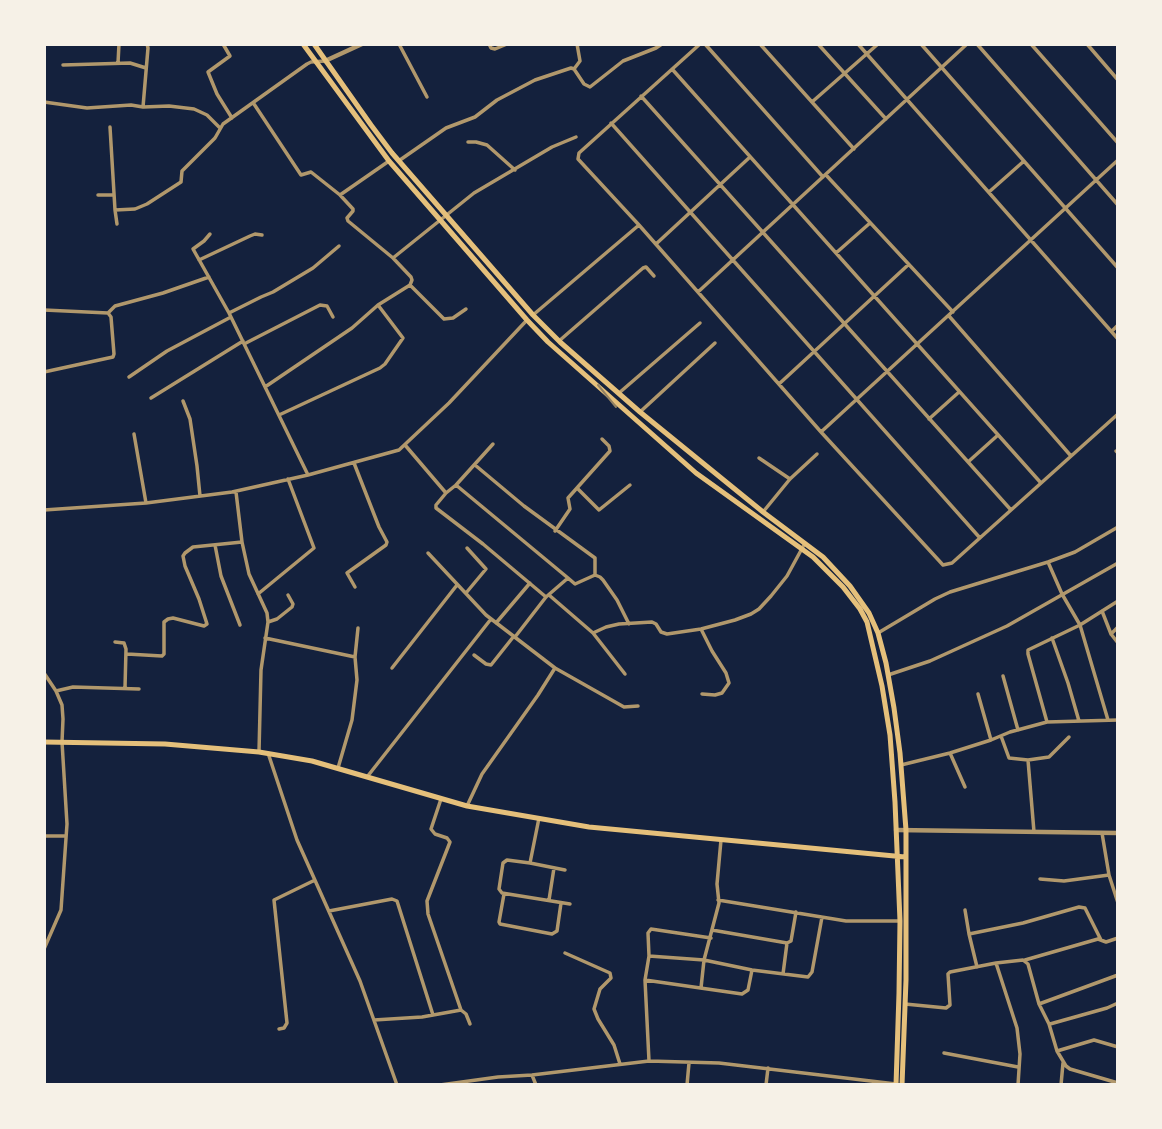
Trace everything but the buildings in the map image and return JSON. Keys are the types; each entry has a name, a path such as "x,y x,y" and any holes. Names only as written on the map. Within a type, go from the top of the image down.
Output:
{"main road":[{"path":"303,44 389,160 548,342 696,473 822,565 857,604 867,622 882,685 895,802 900,921 898,1085"},
{"path":"314,44 399,161 533,315 640,412 763,513 823,557 869,612 878,634 894,708 906,830 905,1004 898,1085"},
{"path":"44,742 165,744 268,753 312,761 467,806 589,827 905,858"}],"street":[{"path":"118,63 119,44"},
{"path":"143,107 147,44"},
{"path":"223,44 230,56 208,72 217,94 232,118"},
{"path":"115,210 135,209 147,204 181,182 182,171 215,138 220,128 299,69 312,62 325,61 362,44"},
{"path":"399,44 428,97"},
{"path":"489,44 492,49 507,44"},
{"path":"574,69 580,61 577,44"},
{"path":"399,161 446,128 475,117 497,100 527,84 567,68 574,69 584,84 590,87 623,61 662,44"},
{"path":"699,44 581,150 577,158 940,563 952,563 1118,414"},
{"path":"705,44 908,265 1071,456"},
{"path":"760,44 854,149"},
{"path":"818,44 886,119"},
{"path":"858,44 1118,339"},
{"path":"812,102 877,44"},
{"path":"921,44 1118,268"},
{"path":"698,292 967,44"},
{"path":"977,44 1118,205"},
{"path":"1031,44 1118,142"},
{"path":"1087,44 1118,80"},
{"path":"63,65 130,63 146,68"},
{"path":"671,69 1041,483"},
{"path":"641,96 1011,510"},
{"path":"44,102 87,108 131,105 194,108 207,115 220,128"},
{"path":"253,104 301,175 311,172 340,195 353,209 348,221 393,258 412,280 410,285 378,305 352,328 265,387"},
{"path":"611,122 980,538"},
{"path":"110,127 117,224"},
{"path":"393,258 474,193 552,147 576,137"},
{"path":"468,142 487,145 515,170"},
{"path":"656,244 750,157"},
{"path":"340,195 389,160"},
{"path":"821,432 1118,160"},
{"path":"989,192 1024,161"},
{"path":"98,195 113,195"},
{"path":"836,253 870,223"},
{"path":"44,510 146,503 236,492 399,450 449,403 527,320 639,225"},
{"path":"210,234 193,248 230,315 308,475"},
{"path":"199,260 255,234 262,235"},
{"path":"129,377 167,351 313,268 339,246"},
{"path":"779,384 908,265"},
{"path":"559,341 643,268 646,267 654,276"},
{"path":"44,310 108,313 115,306 209,277"},
{"path":"410,285 444,319 453,318 466,309"},
{"path":"151,398 244,343 320,305 327,306 333,317"},
{"path":"279,415 380,368 403,338 378,305"},
{"path":"44,372 111,359 114,354 111,317 108,313"},
{"path":"619,393 700,323"},
{"path":"1112,331 1118,325"},
{"path":"640,412 715,343"},
{"path":"929,419 959,392"},
{"path":"183,401 190,419 200,496"},
{"path":"134,434 146,503"},
{"path":"968,462 998,435"},
{"path":"555,531 570,509 568,498 610,450 602,439"},
{"path":"493,444 435,507 593,633 625,674"},
{"path":"405,445 446,492"},
{"path":"763,513 790,479 817,454"},
{"path":"759,458 790,479"},
{"path":"354,463 387,542 347,573 355,587"},
{"path":"475,465 555,531 595,558 595,575"},
{"path":"258,594 314,548 288,479"},
{"path":"456,485 575,584 595,575 600,577 617,600 629,624"},
{"path":"577,488 600,510 630,485"},
{"path":"236,492 249,574 267,613 268,622 261,670 259,752"},
{"path":"878,634 935,598 1075,552 1118,527"},
{"path":"127,654 163,656 164,622 168,619 207,624 183,556 193,548 242,542"},
{"path":"593,633 606,627 654,622 661,632 667,634 735,620 759,609 767,601 787,576 805,543"},
{"path":"215,545 221,576 240,625"},
{"path":"466,593 486,569 467,548"},
{"path":"428,553 491,619 555,668 624,707 638,706"},
{"path":"1048,562 1080,625 1108,720"},
{"path":"888,675 960,649 1007,626 1118,563"},
{"path":"474,655 491,665 547,596 568,578"},
{"path":"496,623 530,583"},
{"path":"392,668 457,584"},
{"path":"268,622 277,619 292,607 288,595"},
{"path":"1047,722 1028,652 1030,648 1080,625 1118,601"},
{"path":"1102,611 1111,634 1118,643"},
{"path":"367,777 491,619"},
{"path":"1111,634 1118,627"},
{"path":"338,768 352,720 357,680 355,657 358,628"},
{"path":"701,629 729,683 722,693 702,694"},
{"path":"265,638 355,657"},
{"path":"1052,638 1079,721"},
{"path":"116,642 124,644 127,654 125,688"},
{"path":"467,806 482,774 555,668"},
{"path":"44,673 62,705 67,824 61,910 46,936 44,949"},
{"path":"1003,676 1018,730"},
{"path":"56,691 73,687 139,689"},
{"path":"978,694 991,740"},
{"path":"901,765 950,753 1047,722 1118,720"},
{"path":"1001,736 1009,758 1028,760 1049,757 1069,737"},
{"path":"268,753 297,840 360,981 397,1085"},
{"path":"950,753 965,787"},
{"path":"1028,760 1034,832"},
{"path":"441,799 431,829 450,842 427,901 428,914 461,1010 470,1024"},
{"path":"530,863 538,818"},
{"path":"896,830 1118,833"},
{"path":"1102,833 1109,875 1118,903"},
{"path":"44,836 66,836"},
{"path":"701,988 704,960 718,909 721,840"},
{"path":"565,870 507,860 503,863 499,889 504,894 570,904"},
{"path":"549,901 554,868"},
{"path":"1040,880 1064,881 1109,875"},
{"path":"279,1029 284,1028 287,1023 274,901 315,880"},
{"path":"504,894 500,924 552,934 557,931 561,903"},
{"path":"329,911 392,899 397,901 433,1015"},
{"path":"718,900 846,921 900,921"},
{"path":"969,934 1023,923 1079,907 1085,908 1101,940"},
{"path":"965,910 978,967"},
{"path":"783,974 787,943 791,941 796,912"},
{"path":"649,956 704,960 752,970 808,977 812,972 822,917"},
{"path":"649,1061 645,980 649,956 648,933 651,929 711,938"},
{"path":"712,930 787,943"},
{"path":"905,1004 946,1008 950,1005 950,972 1023,960 1118,938"},
{"path":"565,953 610,974 611,978 600,989 594,1009 614,1045 620,1065"},
{"path":"1023,960 1028,964 1039,1004 1063,1062 1070,1069 1109,1083 1118,1083"},
{"path":"996,963 1017,1028 1020,1054 1018,1085"},
{"path":"645,980 742,995 748,990 752,970"},
{"path":"1039,1004 1118,975"},
{"path":"1049,1024 1118,1003"},
{"path":"374,1020 461,1010"},
{"path":"1057,1051 1094,1040 1118,1045"},
{"path":"944,1053 1018,1068"},
{"path":"440,1085 649,1061 719,1063 898,1085"},
{"path":"1061,1085 1063,1062"},
{"path":"687,1085 689,1063"},
{"path":"766,1085 768,1068"},
{"path":"532,1075 536,1085"}],"railway":[{"path":"598,385 616,407"}]}
